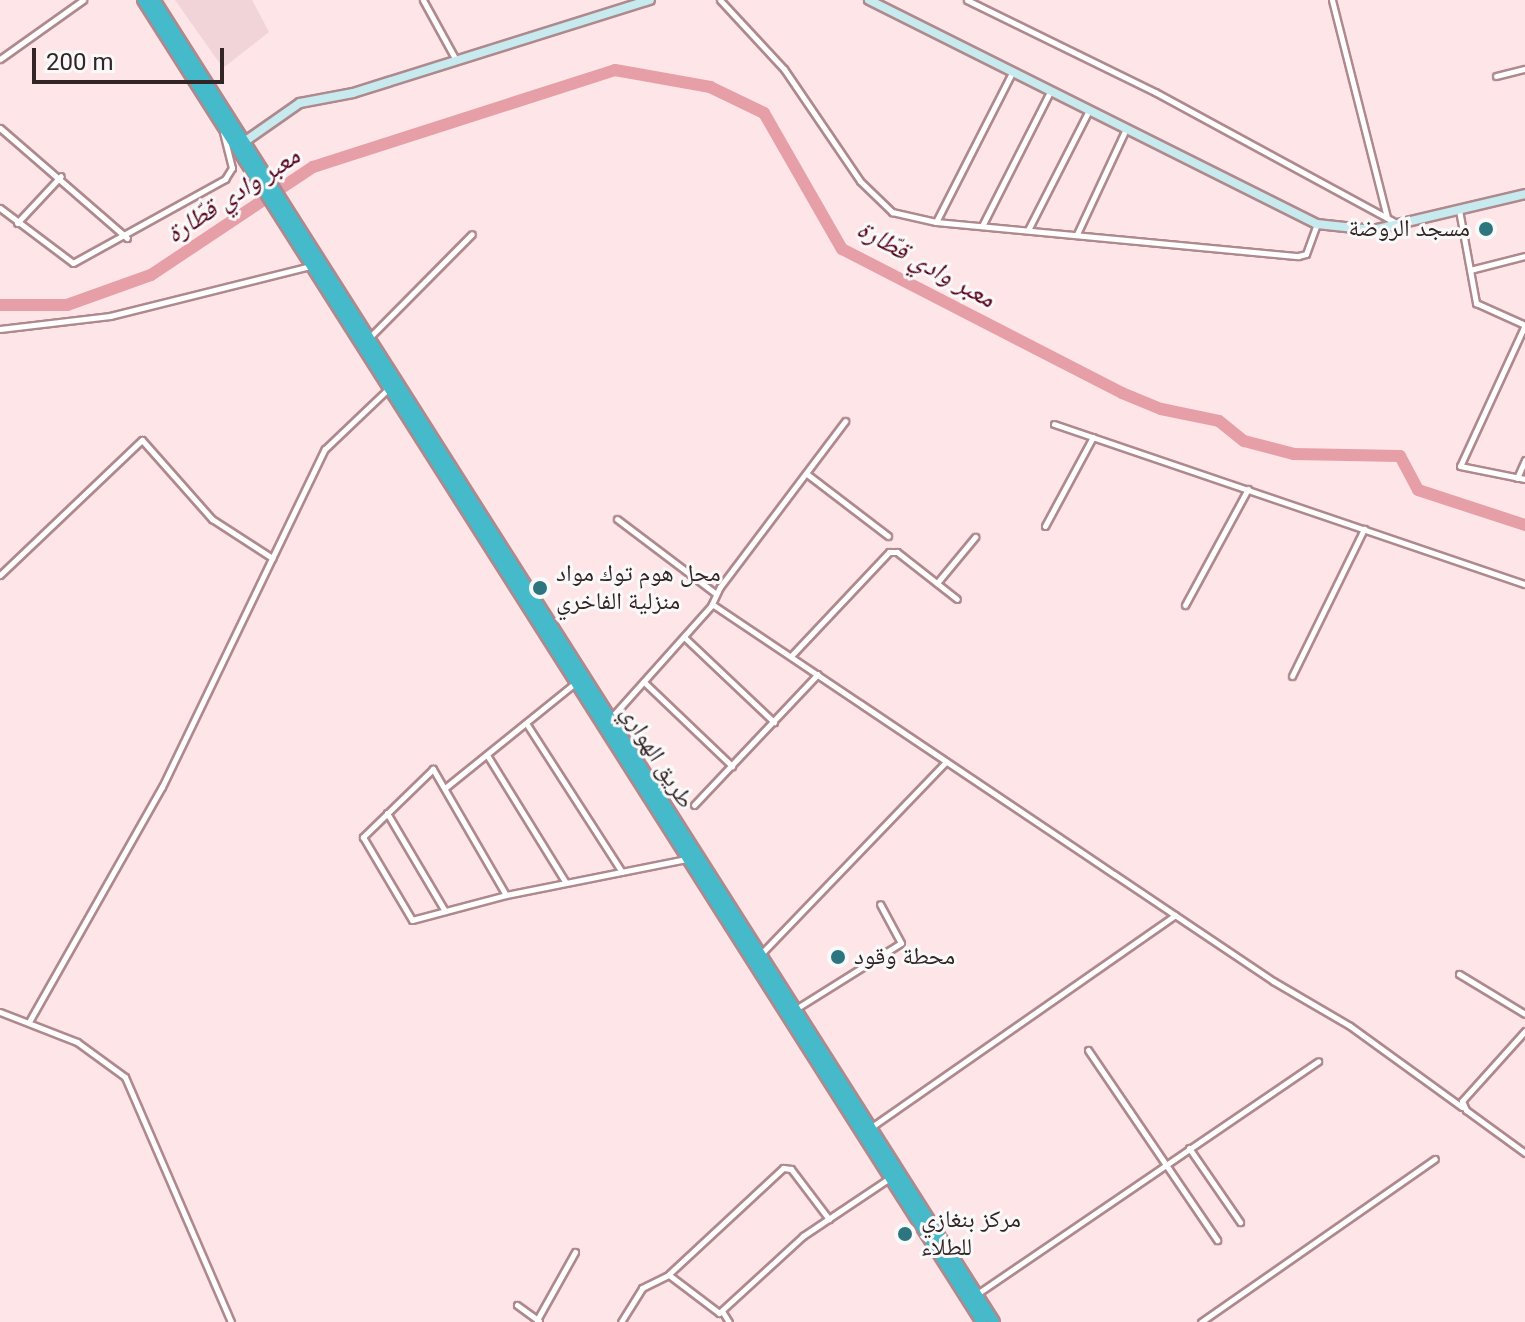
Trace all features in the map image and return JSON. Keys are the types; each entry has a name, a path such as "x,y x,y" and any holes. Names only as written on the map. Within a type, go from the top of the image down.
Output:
{"highway":[{"path":"143,0 219,120 283,213"},
{"path":"154,0 244,142 248,158"},
{"name":"طريق الهواري","path":"283,213 310,266 388,389 609,719 994,1322"},
{"name":"طريق الهواري","path":"283,213 369,339 529,600 575,683 888,1179 982,1322"}],"street":[{"path":"0,59 83,0"},
{"path":"423,0 457,61"},
{"path":"244,142 290,107 457,61 650,0"},
{"path":"720,0 784,69 874,198 892,212 936,222 1298,256 1309,250 1317,224"},
{"path":"869,0 1125,131 1317,224 1364,231 1525,194"},
{"path":"967,0 1155,92 1400,225"},
{"path":"1332,0 1387,217"},
{"path":"1496,76 1525,69"},
{"path":"936,222 1012,73"},
{"path":"982,226 1050,92"},
{"path":"1028,230 1088,112"},
{"path":"0,208 70,264 127,238 228,175 232,164 219,120"},
{"path":"0,128 61,176 127,238"},
{"path":"1077,234 1125,131"},
{"path":"17,223 61,176"},
{"path":"1459,210 1477,305 1525,325 1460,466 1525,479"},
{"path":"369,339 472,234"},
{"path":"1470,270 1523,258"},
{"path":"0,329 110,316 310,266"},
{"path":"30,1020 162,787 325,449 388,389"},
{"path":"609,719 712,604 716,594 845,421"},
{"path":"1054,424 1525,584"},
{"path":"1045,526 1093,437"},
{"path":"0,575 142,440 212,519 272,558"},
{"path":"1517,478 1525,460"},
{"path":"806,473 888,536"},
{"path":"1185,605 1248,489"},
{"path":"617,519 716,594"},
{"path":"1292,676 1364,529"},
{"path":"937,583 975,537"},
{"path":"791,656 889,552 897,552 957,599"},
{"path":"712,604 1175,915 1350,1026 1525,1153"},
{"path":"684,637 774,722"},
{"path":"694,805 818,674"},
{"path":"644,682 732,766"},
{"path":"445,788 575,683"},
{"path":"526,723 622,872"},
{"path":"487,755 566,883"},
{"path":"759,957 946,762"},
{"path":"506,895 435,771 428,770 363,839 407,917 414,920 506,895 686,859"},
{"path":"387,813 445,911"},
{"path":"793,1010 901,943 880,904"},
{"path":"869,1129 1175,915"},
{"path":"1459,974 1525,1014"},
{"path":"0,1012 30,1020 88,1048 125,1077 231,1322"},
{"path":"1462,1107 1466,1095 1525,1031"},
{"path":"1088,1050 1217,1240"},
{"path":"976,1295 1318,1061"},
{"path":"1189,1148 1240,1222"},
{"path":"1201,1322 1435,1159"},
{"path":"621,1322 642,1288 669,1275 783,1168 791,1169 829,1219"},
{"path":"669,1275 710,1310 722,1311 829,1219 888,1179"},
{"path":"517,1305 538,1321 575,1252"},
{"path":"722,1311 729,1322"}],"shaded area":[{"path":"175,0 252,0 269,32 223,68"}],"waterway":[{"name":"معبر وادي قطّارة","path":"0,305 67,305 151,275 313,167 615,70 710,87 764,113 842,249 1122,393 1161,409 1219,421 1244,441 1294,454 1400,456 1418,490 1525,525"}],"place":[{"name":"مسجد الروضة","path":"1486,229"},
{"name":"محل هوم توك مواد منزلية الفاخري","path":"540,588"},
{"name":"محطة وقود","path":"838,957"},
{"name":"مركز بنغازي للطلاء","path":"905,1234"}]}
